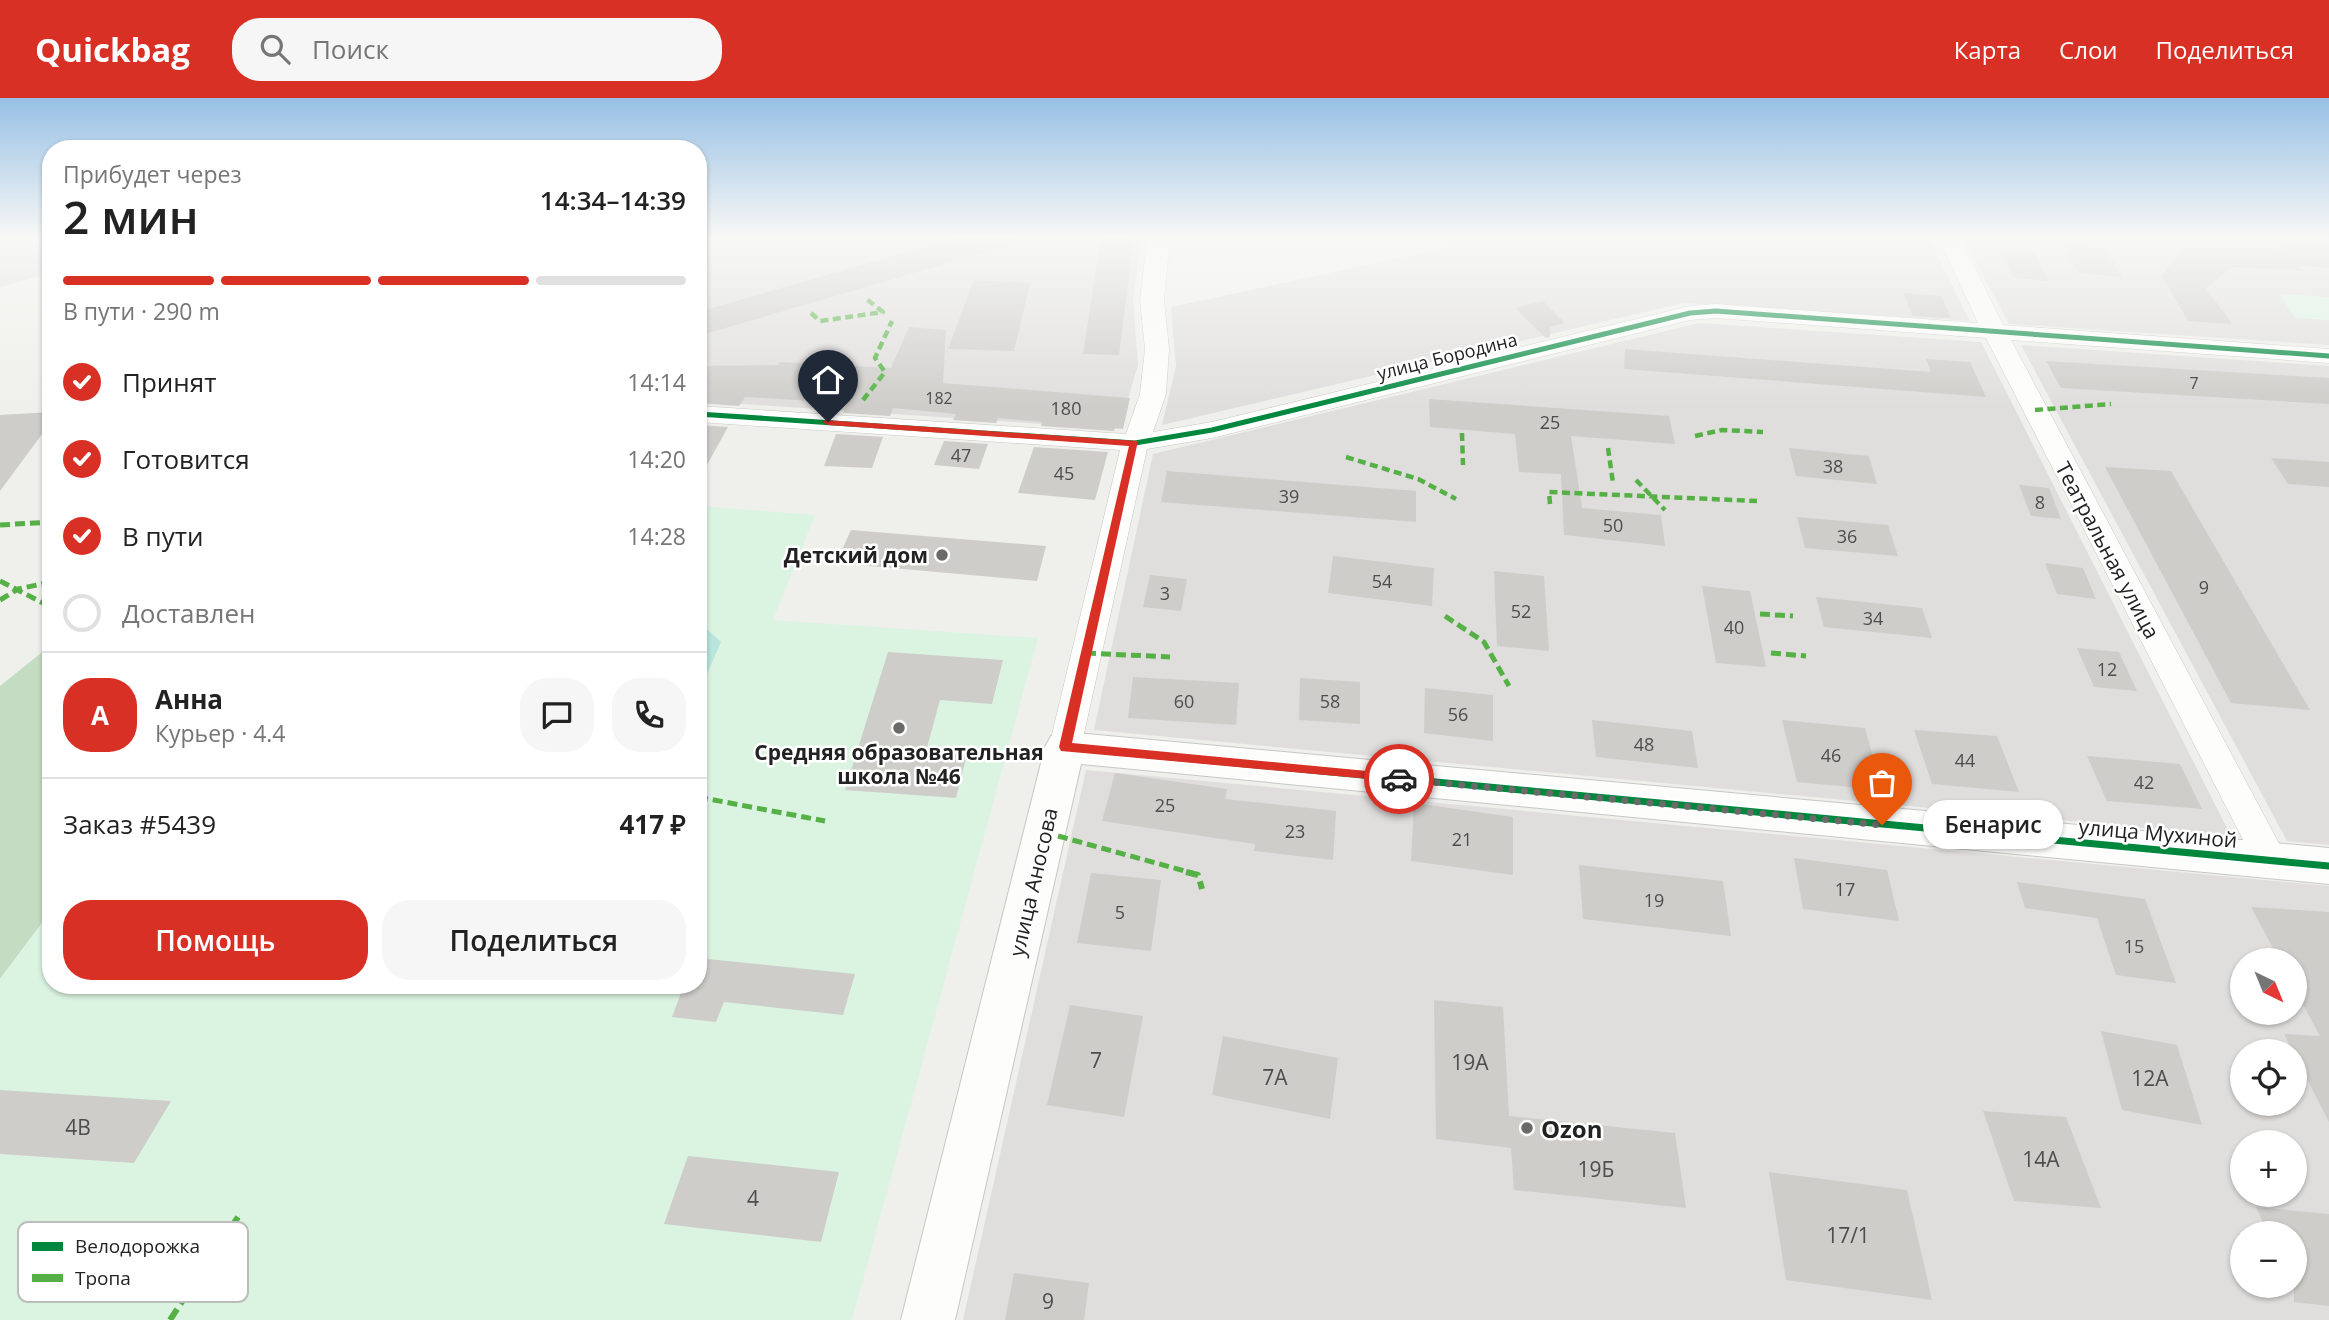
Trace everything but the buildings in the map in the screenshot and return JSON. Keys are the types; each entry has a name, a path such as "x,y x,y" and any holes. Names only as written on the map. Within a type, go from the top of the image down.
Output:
{"street":[{"name":"улица Аносова","path":"928,1320 1135,443 1153,394 1157,349 1153,294"},
{"name":"Театральная улица","path":"1976,294 2271,862"},
{"name":"улица Бородина","path":"707,415 1135,443 1212,430 1690,313 1716,311 2329,356"},
{"name":"улица Мухиной","path":"1065,747 2329,866"}],"shaded area":[{"path":"707,294 1134,294 1138,365 1119,429 707,402"},
{"path":"1232,294 1957,294 1970,321 1683,303 1162,425 1176,366 1171,307"},
{"path":"1993,294 2329,294 2329,345 2009,324"},
{"path":"1699,323 1981,342 2231,836 1094,730 1153,454"},
{"path":"2021,345 2329,366 2329,845 2287,841"},
{"path":"707,629 721,642 707,674"},
{"path":"1086,770 2329,886 2329,1320 963,1320"}],"green space":[{"path":"2279,294 2329,297 2329,320 2296,318"},
{"path":"707,507 815,515 773,620 1038,638 852,1320 0,1320 0,979 42,923 42,994 707,994"},
{"path":"42,652 42,923 0,979 0,686"}],"marked path":[{"path":"811,313 820,321 883,312 864,297"},
{"path":"863,400 885,372 875,358 892,321"},
{"path":"2035,410 2111,404"},
{"path":"1695,436 1722,430 1763,432"},
{"path":"1462,433 1463,465"},
{"path":"1608,448 1613,483"},
{"path":"1346,457 1418,479 1456,499"},
{"path":"1636,480 1665,510"},
{"path":"1550,504 1549,492 1757,501"},
{"path":"0,525 42,523"},
{"path":"0,581 42,602"},
{"path":"0,600 18,589 42,584"},
{"path":"1760,614 1793,616"},
{"path":"1445,616 1484,642 1509,686"},
{"path":"1086,653 1170,657"},
{"path":"1771,653 1806,656"},
{"path":"707,799 825,821"},
{"path":"1058,836 1198,875 1202,889"},
{"path":"235,1222 238,1217"},
{"path":"170,1320 182,1302"}],"cycle path":[{"path":"707,415 1135,443 1212,430 1690,313 1716,311 2329,356"},
{"path":"1065,747 2329,866"}],"way so far":[{"path":"1399,779 1882,825"}],"place":[{"name":"Детский дом","path":"942,555"},
{"name":"Средняя образовательная школа №46","path":"899,728"},
{"name":"Бенарис","path":"1882,825"},
{"name":"Ozon","path":"1527,1128"}],"route":[{"path":"828,422 1135,443 1065,747 1399,779"}]}
